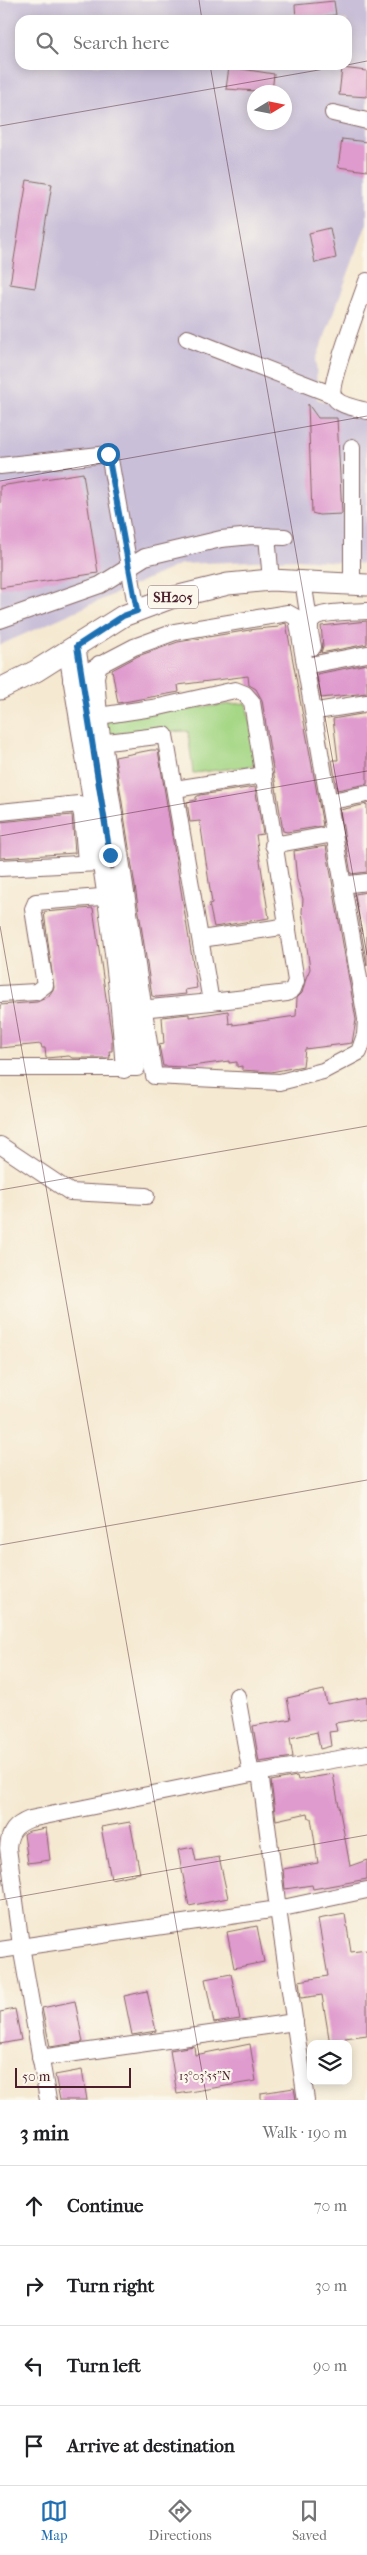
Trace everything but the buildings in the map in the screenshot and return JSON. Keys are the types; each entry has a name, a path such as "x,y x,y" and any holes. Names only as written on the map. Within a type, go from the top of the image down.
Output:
{"main road":[{"name":"SH205","path":"1,683 72,649 123,616 171,598 228,584 271,580 360,584"}],"street":[{"path":"333,113 367,121"},
{"path":"333,395 335,378 367,281"},
{"path":"187,338 333,395 337,401 346,405 367,411"},
{"path":"352,447 360,584"},
{"path":"0,466 108,454 137,611"},
{"path":"267,536 271,580"},
{"path":"0,620 100,585 146,557 221,539 285,536"},
{"path":"303,581 350,884 363,935 367,986"},
{"path":"310,626 312,620 318,615 367,611"},
{"path":"77,678 99,664 150,640 175,632 288,613 294,615 298,622 366,1019 365,1035 359,1052 323,1071 280,1082 154,1076 133,1010 105,897 99,860 93,744 88,716 99,664"},
{"path":"0,1068 120,1070 137,1068 133,1010 93,744 72,649"},
{"path":"315,664 367,654"},
{"path":"88,716 160,707 235,690 240,691 252,702 273,845 288,926 295,973 293,989 287,993 133,1010"},
{"path":"323,710 367,703"},
{"path":"93,744 166,735 211,1002"},
{"path":"175,789 264,775"},
{"path":"337,800 367,794"},
{"path":"0,812 78,804 99,860"},
{"path":"273,845 334,834"},
{"path":"0,868 99,860"},
{"path":"350,884 367,882"},
{"path":"0,994 36,992 45,986 32,909 36,902 105,897"},
{"path":"105,897 114,1027 120,1070"},
{"path":"201,939 288,926"},
{"path":"0,1145 70,1192 146,1196"},
{"path":"237,1696 256,1773 306,2100"},
{"path":"48,2100 22,1946 8,1848 9,1836 18,1824 30,1819 256,1773 367,1754"},
{"path":"0,1950 278,1909 367,1890"},
{"path":"40,2058 295,2022"}],"shaded area":[{"path":"0,0 367,0 367,223 316,360 317,399 367,417 367,564 298,559 181,564 0,645"}],"green space":[{"path":"246,703 259,765 193,773 188,731 109,734 103,716"}],"route":[{"path":"108,454 134,582 137,611 123,616 77,646 85,685 110,855"}]}
